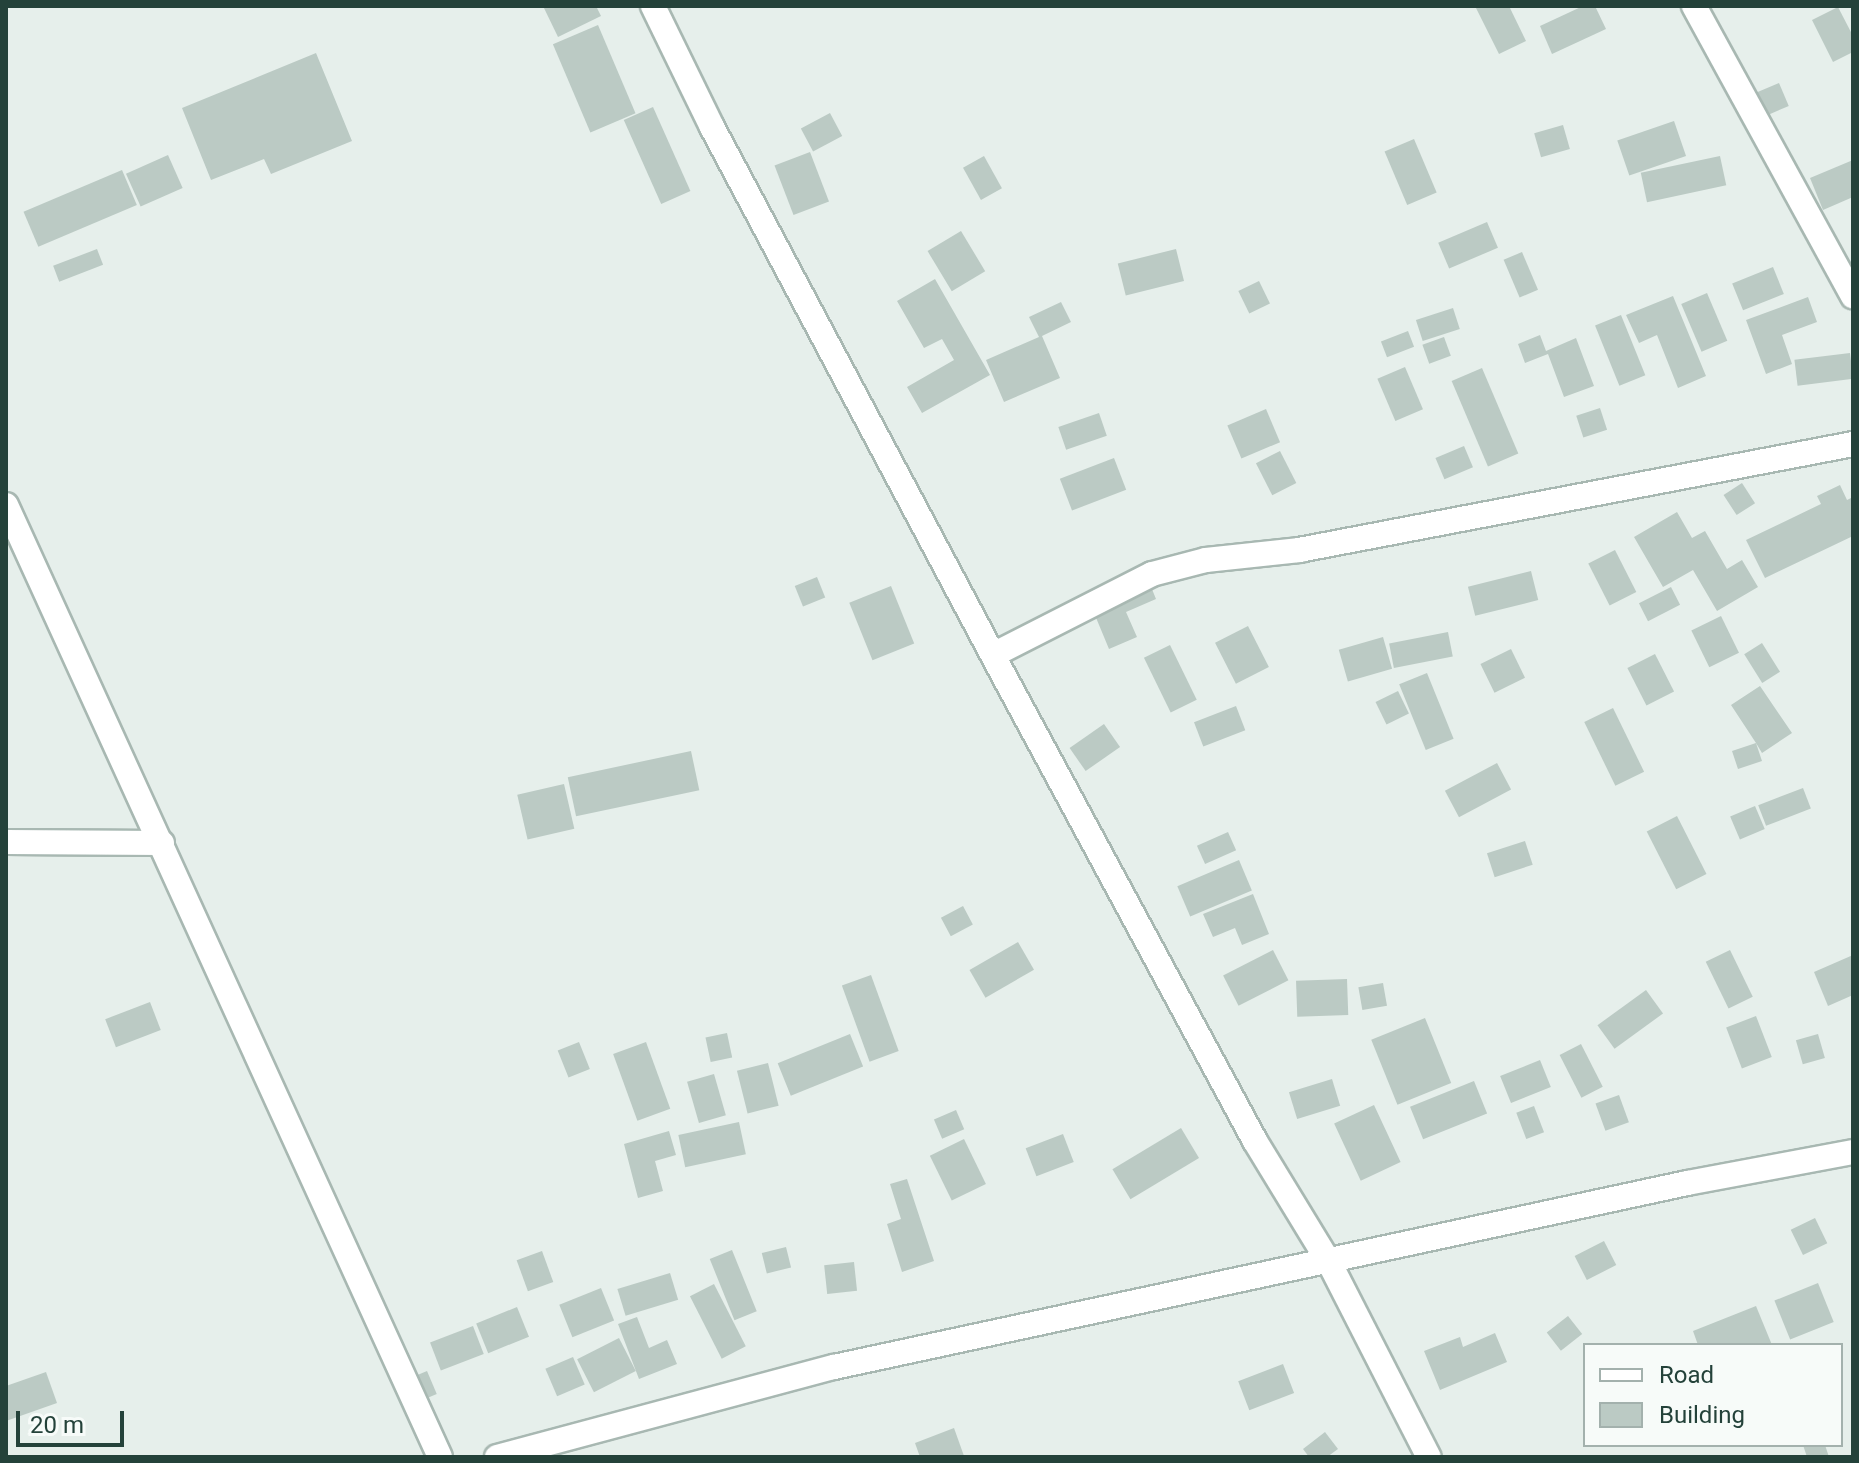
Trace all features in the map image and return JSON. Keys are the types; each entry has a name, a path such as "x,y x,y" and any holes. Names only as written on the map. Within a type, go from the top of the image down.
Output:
{"street":[{"path":"653,6 712,127 993,655 1255,1141 1329,1262 1429,1457"},
{"path":"1694,6 1853,296"},
{"path":"993,655 1152,574 1206,560 1299,550 1853,444"},
{"path":"6,505 440,1457"},
{"path":"6,842 162,843"},
{"path":"497,1457 834,1367 1687,1183 1853,1152"}],"building":[{"path":"543,6 596,6 601,16 558,37"},
{"path":"1475,6 1509,6 1526,41 1499,54"},
{"path":"1583,6 1595,6 1606,29 1552,54 1540,26"},
{"path":"1838,7 1853,36 1853,52 1833,62 1812,20"},
{"path":"598,25 636,113 590,133 553,44"},
{"path":"316,53 352,141 271,174 264,159 211,180 182,108"},
{"path":"1779,83 1789,106 1760,118 1750,95"},
{"path":"653,107 690,191 661,204 624,120"},
{"path":"830,113 842,136 813,151 801,128"},
{"path":"1674,121 1686,156 1629,176 1617,141"},
{"path":"1563,125 1570,149 1541,157 1534,133"},
{"path":"1414,139 1437,192 1407,205 1385,152"},
{"path":"810,152 829,201 794,215 775,166"},
{"path":"168,155 183,188 141,207 126,174"},
{"path":"984,156 1002,188 981,200 963,168"},
{"path":"1720,156 1726,185 1647,202 1641,173"},
{"path":"1853,160 1853,197 1823,210 1810,178"},
{"path":"122,170 137,205 38,247 24,212"},
{"path":"1487,222 1498,248 1449,268 1438,243"},
{"path":"961,231 985,271 952,291 928,251"},
{"path":"97,249 103,265 59,282 53,266"},
{"path":"1176,249 1184,281 1126,296 1118,264"},
{"path":"1522,252 1538,290 1520,298 1504,260"},
{"path":"1773,267 1784,294 1743,310 1732,283"},
{"path":"935,279 990,375 922,413 907,387 954,360 942,339 924,348 897,301"},
{"path":"1259,281 1270,303 1249,314 1238,291"},
{"path":"1707,293 1727,341 1702,352 1681,304"},
{"path":"1673,296 1706,376 1678,388 1657,335 1639,343 1626,315"},
{"path":"1808,297 1817,322 1782,335 1792,364 1766,374 1746,320"},
{"path":"1061,302 1071,322 1042,336 1060,378 1004,402 986,360 1039,337 1029,317"},
{"path":"1453,308 1460,329 1423,341 1416,320"},
{"path":"1621,315 1645,375 1619,386 1595,325"},
{"path":"1408,331 1414,347 1387,357 1381,341"},
{"path":"1540,335 1546,351 1576,338 1594,386 1564,397 1548,354 1525,363 1518,344"},
{"path":"1444,337 1451,356 1429,364 1422,345"},
{"path":"1850,353 1853,379 1798,386 1794,360"},
{"path":"1405,367 1423,409 1395,421 1377,379"},
{"path":"1482,368 1518,454 1488,467 1452,381"},
{"path":"1600,408 1607,430 1583,438 1576,416"},
{"path":"1266,409 1280,442 1241,459 1227,425"},
{"path":"1099,413 1107,436 1066,450 1058,427"},
{"path":"1464,446 1473,467 1444,479 1435,458"},
{"path":"1280,451 1296,483 1272,495 1256,463"},
{"path":"1114,458 1126,490 1072,511 1060,479"},
{"path":"1742,483 1755,503 1737,515 1724,495"},
{"path":"1840,485 1847,500 1853,497 1853,536 1765,578 1746,540 1821,504 1817,496"},
{"path":"1677,512 1692,538 1705,531 1727,569 1742,560 1758,587 1717,611 1693,570 1663,587 1634,537"},
{"path":"1615,550 1636,592 1610,605 1588,564"},
{"path":"1531,571 1538,600 1475,616 1468,587"},
{"path":"1145,572 1156,599 1126,612 1137,637 1109,649 1087,596"},
{"path":"817,577 825,597 803,606 795,586"},
{"path":"891,586 914,643 873,660 849,603"},
{"path":"1671,587 1680,605 1648,621 1639,603"},
{"path":"1721,616 1739,653 1709,667 1691,630"},
{"path":"1248,626 1269,667 1236,684 1215,643"},
{"path":"1448,632 1453,657 1394,668 1389,643"},
{"path":"1383,637 1392,669 1348,681 1339,650"},
{"path":"1762,643 1780,672 1762,683 1744,654"},
{"path":"1170,645 1197,700 1171,713 1144,658"},
{"path":"1511,649 1525,678 1494,693 1480,664"},
{"path":"1655,654 1674,691 1646,705 1627,668"},
{"path":"1427,673 1454,739 1426,750 1399,684"},
{"path":"1760,686 1792,733 1762,753 1731,705"},
{"path":"1398,691 1409,713 1386,724 1376,702"},
{"path":"1236,706 1245,730 1203,746 1194,722"},
{"path":"1613,708 1644,772 1615,786 1584,722"},
{"path":"1104,724 1120,747 1086,771 1070,748"},
{"path":"1756,743 1762,761 1738,769 1732,751"},
{"path":"691,751 699,790 576,816 568,777"},
{"path":"1497,763 1511,789 1459,817 1445,791"},
{"path":"564,784 574,829 528,840 517,795"},
{"path":"1803,788 1811,809 1766,826 1758,805"},
{"path":"1755,806 1765,829 1740,840 1730,817"},
{"path":"1677,816 1707,874 1676,889 1647,831"},
{"path":"1228,832 1236,850 1205,864 1197,846"},
{"path":"1525,841 1533,865 1495,877 1487,853"},
{"path":"1239,860 1252,890 1190,917 1177,886"},
{"path":"1253,894 1269,934 1242,945 1235,928 1213,937 1203,914"},
{"path":"963,906 973,925 951,936 941,918"},
{"path":"1018,942 1034,970 986,998 970,970"},
{"path":"1273,950 1288,980 1239,1006 1223,975"},
{"path":"1730,950 1753,997 1729,1009 1706,962"},
{"path":"1853,955 1853,995 1828,1006 1814,972"},
{"path":"871,975 899,1051 870,1062 842,986"},
{"path":"1347,979 1348,1015 1297,1017 1296,981"},
{"path":"1383,983 1387,1006 1362,1010 1358,987"},
{"path":"1646,990 1663,1013 1615,1049 1597,1025"},
{"path":"150,1002 161,1030 116,1047 105,1019"},
{"path":"1756,1016 1772,1057 1742,1069 1726,1027"},
{"path":"1425,1018 1451,1083 1397,1105 1371,1040"},
{"path":"727,1033 732,1057 711,1062 705,1038"},
{"path":"850,1034 863,1066 791,1096 778,1063"},
{"path":"1818,1034 1825,1058 1803,1064 1796,1040"},
{"path":"579,1042 590,1069 569,1078 558,1051"},
{"path":"646,1042 670,1109 637,1121 613,1054"},
{"path":"1581,1044 1603,1087 1581,1098 1560,1055"},
{"path":"1540,1060 1551,1087 1511,1103 1500,1076"},
{"path":"768,1063 779,1106 748,1113 737,1071"},
{"path":"714,1074 726,1115 699,1123 687,1082"},
{"path":"1332,1079 1340,1106 1297,1119 1289,1092"},
{"path":"1474,1081 1487,1113 1423,1139 1410,1107"},
{"path":"1619,1095 1629,1122 1605,1131 1596,1104"},
{"path":"1374,1105 1401,1162 1361,1181 1334,1124"},
{"path":"1534,1106 1544,1132 1526,1139 1516,1113"},
{"path":"956,1110 964,1129 942,1139 934,1119"},
{"path":"739,1122 746,1154 685,1167 678,1135"},
{"path":"1181,1128 1199,1158 1130,1199 1112,1169"},
{"path":"669,1131 676,1155 655,1161 663,1191 638,1198 624,1144"},
{"path":"1063,1134 1074,1162 1036,1176 1026,1148"},
{"path":"964,1139 986,1184 952,1201 930,1156"},
{"path":"907,1179 934,1261 902,1272 887,1224 901,1219 890,1184"},
{"path":"1815,1218 1827,1243 1803,1255 1791,1230"},
{"path":"1604,1241 1616,1265 1587,1280 1575,1256"},
{"path":"786,1247 791,1267 767,1273 762,1253"},
{"path":"732,1250 757,1311 734,1320 710,1259"},
{"path":"542,1251 553,1282 528,1291 517,1260"},
{"path":"854,1262 857,1291 827,1294 824,1265"},
{"path":"670,1273 678,1300 626,1316 617,1289"},
{"path":"1818,1283 1834,1322 1790,1340 1774,1301"},
{"path":"714,1284 746,1346 722,1359 690,1296"},
{"path":"601,1288 614,1320 572,1337 559,1305"},
{"path":"1756,1306 1771,1343 1697,1343 1693,1331"},
{"path":"517,1307 529,1337 488,1353 476,1323"},
{"path":"1568,1316 1582,1334 1561,1351 1547,1333"},
{"path":"637,1317 649,1348 667,1340 677,1364 639,1379 618,1324"},
{"path":"473,1326 484,1354 441,1370 430,1342"},
{"path":"1495,1333 1507,1362 1440,1390 1424,1351 1460,1337 1463,1347"},
{"path":"619,1338 636,1371 594,1392 577,1359"},
{"path":"573,1357 585,1385 557,1396 545,1369"},
{"path":"1283,1364 1294,1393 1249,1410 1238,1381"},
{"path":"427,1371 437,1394 412,1405 402,1382"},
{"path":"46,1372 57,1403 6,1421 6,1386"},
{"path":"954,1428 964,1456 920,1457 915,1443"},
{"path":"1325,1432 1338,1449 1327,1457 1309,1457 1303,1449"},
{"path":"1804,1447 1826,1447 1829,1457 1807,1457"}]}
